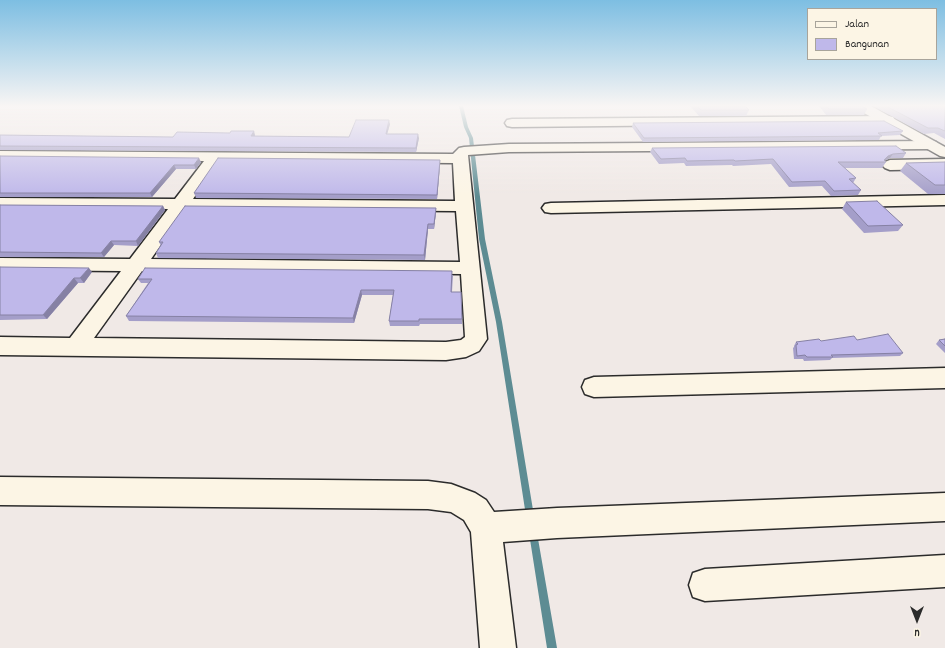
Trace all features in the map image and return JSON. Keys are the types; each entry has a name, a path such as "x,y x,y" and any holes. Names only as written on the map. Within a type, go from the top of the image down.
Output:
{"main road":[{"path":"916,136 945,153"},
{"path":"0,346 446,351 466,348 472,345 476,339 460,160 461,152 473,149 931,145"},
{"path":"0,156 460,160"},
{"path":"76,347 215,157"},
{"path":"890,165 945,164"},
{"path":"551,208 945,200"},
{"path":"0,203 464,206"},
{"path":"0,264 470,268"},
{"path":"594,387 945,378"},
{"path":"0,491 428,495 452,498 464,503 497,527 557,523 945,507"},
{"path":"497,527 498,648"},
{"path":"705,585 945,571"}],"building":[{"path":"0,136 418,136 416,148 0,146"},
{"path":"643,136 853,136 644,138"},
{"path":"896,146 906,153 888,156 884,160 886,162 838,162 856,178 849,179 861,190 834,191 825,181 792,182 773,159 687,161 685,158 661,159 652,148"},
{"path":"0,156 199,158 194,165 174,165 150,193 0,193"},
{"path":"218,158 440,160 437,195 194,193"},
{"path":"945,162 945,185 935,185 906,163"},
{"path":"877,201 903,225 868,226 846,202"},
{"path":"0,205 163,206 136,241 111,241 101,253 0,252"},
{"path":"185,206 436,208 434,224 428,224 424,255 156,253 163,242 159,242"},
{"path":"0,267 89,268 80,278 74,278 43,315 0,315"},
{"path":"145,268 452,271 451,292 461,292 462,319 389,321 394,290 361,290 353,318 126,316 152,279 138,279"},
{"path":"888,334 903,353 831,355 833,357 807,357 805,355 797,356 796,345 798,344 796,342 819,339 821,341 854,336 857,340"},
{"path":"945,339 945,346 939,340"}],"waterway":[{"path":"470,136 482,239 499,322 530,516"},
{"path":"533,533 552,648"}]}
